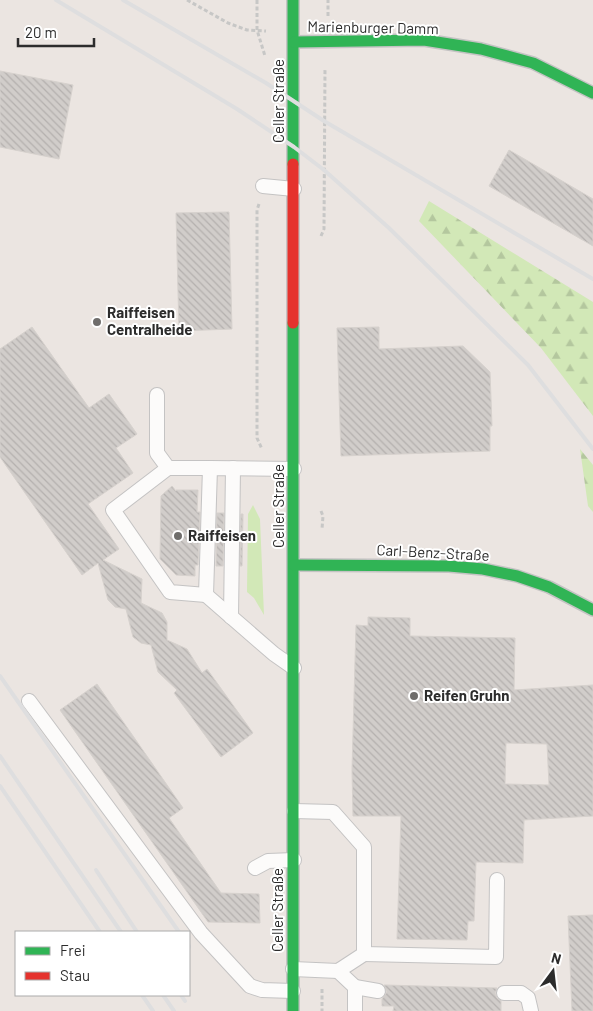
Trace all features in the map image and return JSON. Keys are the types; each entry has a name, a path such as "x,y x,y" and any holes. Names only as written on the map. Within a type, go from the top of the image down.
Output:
{"main road":[{"name":"Celler Straße","path":"293,1011 294,0"},
{"name":"Marienburger Damm","path":"294,42 424,40 481,48 533,63 593,92"},
{"name":"Carl-Benz-Straße","path":"294,565 468,567 497,571 533,581 576,598 593,610"}],"lane":[{"path":"263,186 294,189"},
{"path":"157,395 157,453 168,468"},
{"path":"294,469 168,468 113,510 170,592 206,596 294,669"},
{"path":"206,596 210,468"},
{"path":"230,616 233,468"},
{"path":"30,701 201,933 250,986 262,990 293,991"},
{"path":"294,811 333,812 364,847 364,954"},
{"path":"255,868 268,861 294,860"},
{"path":"293,969 338,971 364,954 496,957 497,880"},
{"path":"338,971 355,987 378,991"},
{"path":"355,987 355,1011"},
{"path":"504,993 521,993 528,998 531,1011"}],"path":[{"path":"187,0 228,24 247,30 257,30"},
{"path":"257,0 257,30 266,58"},
{"path":"324,229 325,67"},
{"path":"263,186 257,210 257,438 269,468"}],"green space":[{"path":"429,201 593,302 593,416 541,348 419,221"},
{"path":"580,449 593,465 593,512 588,506"},
{"path":"253,505 260,519 264,615 254,598 247,592 248,514"}],"building":[{"path":"0,71 73,85 59,159 0,147"},
{"path":"509,150 593,199 593,246 489,186"},
{"path":"229,212 232,329 179,331 176,213"},
{"path":"32,327 89,408 109,394 137,434 116,448 133,473 88,504 119,549 103,560 142,579 141,603 162,613 167,622 167,640 187,649 202,673 207,669 253,733 221,757 174,693 177,690 158,672 151,645 141,643 133,637 126,609 115,607 108,600 98,563 82,575 0,457 0,349"},
{"path":"379,327 379,349 463,346 490,372 492,426 490,426 490,451 341,456 337,328"},
{"name":"Raiffeisen","path":"172,486 176,491 198,490 197,512 200,512 198,565 195,565 195,576 176,575 160,559 161,496"},
{"path":"217,513 224,513 223,566 216,566"},
{"path":"241,514 243,514 242,566 240,566"},
{"path":"368,617 410,618 410,636 515,638 514,690 593,685 593,816 524,820 523,863 476,862 474,921 468,921 467,940 397,939 401,816 353,816 352,770 356,625 368,626","holes":["506,743 547,744 549,785 505,784"]},
{"path":"97,684 183,808 169,818 221,893 259,894 260,923 208,922 60,710"},
{"path":"593,915 593,1011 572,1011 568,916"},
{"path":"384,985 497,988 495,993 501,1001 501,1011 393,1011 394,1006 382,1006 382,999 387,992"}],"railway":[{"path":"56,0 237,109 294,147 324,170 389,228 528,365 593,449"},
{"path":"123,0 266,83 324,121 593,279"},
{"path":"0,676 178,931"},
{"path":"0,756 120,931"},
{"path":"0,786 99,931"},
{"path":"96,870 136,931"},
{"path":"143,996 153,1011"},
{"path":"164,996 174,1011"},
{"path":"182,996 185,1001"}],"traffic: fast":[{"path":"293,0 293,164"},
{"path":"294,42 424,40 481,49 533,63 593,93"},
{"path":"293,323 293,1011"},
{"path":"294,565 449,566 483,569 517,576 549,587 593,610"}],"traffic: jam":[{"path":"293,164 293,323"}],"place":[{"name":"Raiffeisen Centralheide","path":"97,322"},
{"name":"Raiffeisen","path":"178,536"},
{"name":"Reifen Gruhn","path":"414,696"}]}
